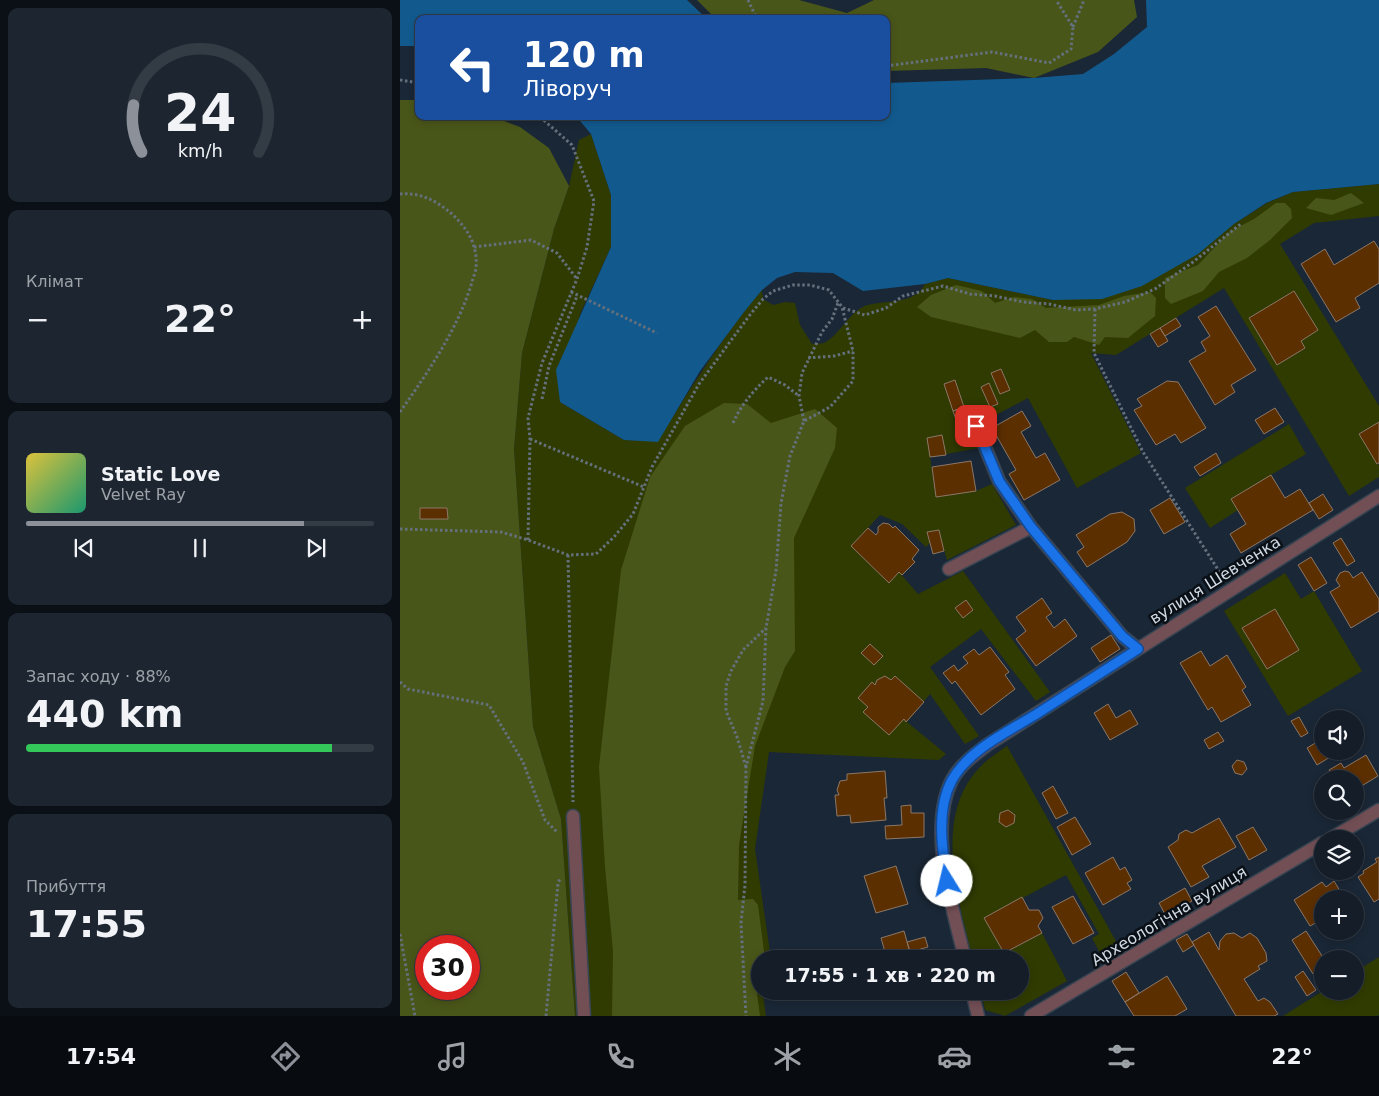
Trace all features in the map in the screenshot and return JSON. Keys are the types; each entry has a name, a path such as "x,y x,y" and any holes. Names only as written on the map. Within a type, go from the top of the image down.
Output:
{"street":[{"path":"976,426 999,481 1031,527 1122,636 1138,649"},
{"name":"вулиця Шевченка","path":"963,950 947,881 942,852 941,825 951,781 961,768 987,745 1379,496"},
{"path":"949,568 1031,527"},
{"path":"1345,830 1379,810"},
{"path":"573,816 584,1016"},
{"name":"Археологічна вулиця","path":"1031,1016 1314,848"},
{"path":"974,1000 978,1016"}],"path":[{"path":"748,0 754,15"},
{"path":"1056,0 1073,27"},
{"path":"890,65 992,52 1049,63 1071,49 1073,27 1084,0"},
{"path":"400,80 415,82"},
{"path":"528,540 530,439 528,418 542,363 587,247 594,201 572,145 543,120"},
{"path":"400,194 418,195 434,200 467,228 474,247 476,268 468,297 454,327 400,412"},
{"path":"842,307 865,315 886,308 903,296 943,286 970,294 1049,304 1076,310 1095,309 1125,302 1155,289 1193,262 1242,222"},
{"path":"474,247 531,240 557,253 576,279"},
{"path":"400,529 501,532 568,555 596,554 634,514 652,467 699,384 763,299 773,291 793,285 810,285 829,290 842,307 854,351 853,381 830,407 804,421"},
{"path":"571,292 657,333"},
{"path":"542,398 549,366 577,296"},
{"path":"746,1016 742,922 745,885 746,767 763,701 766,628 776,571 784,484 790,456 804,421 799,396 802,372 822,332 832,319 838,302"},
{"path":"1095,309 1094,353 1143,452 1231,590"},
{"path":"808,358 834,356 854,351"},
{"path":"733,423 739,410 756,388 768,377 785,385 799,396"},
{"path":"530,439 644,487"},
{"path":"568,555 573,816"},
{"path":"746,767 737,737 726,711 726,686 731,671 743,650 766,628"},
{"path":"400,682 408,689 489,705 523,762 545,820 574,850"},
{"path":"546,1016 558,883 562,874"},
{"path":"400,934 415,1016"}],"green space":[{"path":"697,0 799,0 847,13 874,0 1134,0 1137,17 1098,52 1034,78 986,68 890,71 890,15 712,15"},
{"path":"400,100 415,100 415,120 502,120 520,127 549,148 569,186 554,229 522,353 514,449 533,727 561,819 575,1016 400,1016"},
{"path":"591,134 611,195 611,247 580,314 560,402 624,440 658,441 720,345 762,290 763,299 773,305 785,302 795,303 800,325 812,344 823,343 835,335 854,313 865,306 906,299 914,296 925,284 948,278 1053,300 1234,224 1267,203 1293,192 1379,184 1379,216 1314,223 1280,244 1379,406 1379,422 1359,434 1379,466 1379,477 1349,496 1224,288 1116,355 1091,353 1141,453 1077,488 1028,398 981,423 979,448 930,457 936,496 976,491 992,484 1016,525 947,560 938,530 927,532 930,543 926,547 902,524 880,515 851,546 889,582 899,572 918,594 963,571 1050,692 1036,701 981,629 930,667 979,736 965,744 930,694 907,722 946,754 939,760 769,752 755,849 770,950 751,950 751,1000 764,1000 766,1016 575,1016 561,819 533,727 514,449 522,353 554,229 569,186 579,140"},
{"path":"1351,193 1364,203 1331,215 1306,208 1316,198 1334,200"},
{"path":"1276,203 1285,203 1291,209 1292,218 1270,240 1247,258 1219,272 1203,291 1171,304 1165,298 1165,278 1198,265 1229,232 1254,219"},
{"path":"956,285 982,291 995,303 1014,297 1032,299 1046,308 1099,305 1124,296 1150,292 1156,298 1155,316 1128,338 1105,337 1099,345 1074,337 1067,342 1049,342 1035,330 1020,338 931,317 917,307 931,295"},
{"path":"724,403 747,404 771,423 815,409 837,428 835,448 794,538 795,651 785,667 755,746 739,845 738,900 753,899 758,905 764,950 751,950 751,1000 758,1000 760,1016 612,1016 613,951 605,867 599,767 621,570 650,477 685,426"},
{"path":"1289,424 1306,454 1231,499 1238,510 1210,528 1185,488"},
{"path":"1285,573 1301,599 1314,591 1362,671 1288,716 1224,611"},
{"path":"1007,746 1117,943 1100,953 1092,938 1099,934 1066,875 985,918 1002,950 971,950 956,884 953,831 957,807 967,784 983,764"},
{"path":"1042,933 1067,981 1005,1016 985,1010 983,1000 1029,1000 1029,950 1010,950"},
{"path":"1379,957 1379,1015 1283,1016 1314,997 1314,1000 1364,1000 1364,966"}],"water":[{"path":"400,0 687,0 703,15 415,15 415,46 400,46"},
{"path":"1146,0 1379,0 1379,184 1293,192 1266,203 1234,224 1198,254 1142,286 1102,299 1053,300 948,278 925,284 863,291 833,273 795,272 777,278 762,290 744,312 700,371 658,442 624,440 560,402 556,370 611,247 611,195 591,134 579,120 890,120 890,83 1034,78 1083,74 1114,54 1147,27"}],"building":[{"path":"1374,241 1379,249 1379,283 1355,298 1360,308 1336,322 1301,264 1325,249 1334,265"},
{"path":"1294,291 1318,330 1301,341 1305,348 1277,365 1249,318"},
{"path":"1216,306 1256,370 1231,385 1235,392 1215,405 1189,361 1206,351 1201,342 1210,336 1198,317"},
{"path":"1176,318 1181,326 1165,336 1160,328"},
{"path":"1160,328 1168,341 1158,347 1150,334"},
{"path":"1001,369 1010,390 1000,394 991,373"},
{"path":"955,380 964,407 953,411 944,384"},
{"path":"1167,381 1178,382 1206,428 1181,443 1175,434 1156,445 1134,410 1142,406 1137,399"},
{"path":"989,383 998,404 990,407 981,387"},
{"path":"964,407 971,428 960,431 953,411"},
{"path":"1275,408 1284,422 1264,434 1255,420"},
{"path":"1022,411 1031,426 1021,432 1036,458 1045,453 1060,480 1024,500 1009,474 1016,470 992,428"},
{"path":"1379,422 1379,463 1377,464 1359,434"},
{"path":"942,435 946,455 930,457 927,438"},
{"path":"1216,453 1221,463 1200,476 1194,467"},
{"path":"971,461 976,491 936,497 932,467"},
{"path":"1271,475 1285,498 1300,489 1313,510 1241,553 1230,534 1246,524 1231,499"},
{"path":"1323,494 1333,510 1319,519 1309,503"},
{"path":"1170,498 1185,522 1164,534 1150,510"},
{"path":"420,508 447,508 448,519 420,519"},
{"path":"1122,512 1134,519 1135,531 1127,542 1087,567 1077,552 1084,547 1076,535 1110,514"},
{"path":"883,523 889,524 893,528 895,526 919,550 912,559 915,562 902,575 899,572 889,583 851,546 868,528 876,535 878,527"},
{"path":"939,530 944,551 933,554 927,532"},
{"path":"1341,538 1355,561 1347,566 1333,543"},
{"path":"1311,557 1327,583 1314,591 1298,565"},
{"path":"1349,572 1353,578 1362,572 1379,599 1379,611 1351,628 1330,592 1340,586 1336,580 1340,573"},
{"path":"1042,598 1052,613 1046,617 1054,628 1065,619 1077,636 1036,666 1016,639 1026,631 1016,617"},
{"path":"966,600 973,610 963,618 955,608"},
{"path":"1275,609 1299,650 1267,669 1242,628"},
{"path":"1111,635 1120,649 1100,662 1091,648"},
{"path":"870,644 883,656 874,665 861,653"},
{"path":"990,647 1009,672 1005,675 1015,689 981,715 955,681 952,684 943,673 954,665 958,671 968,663 963,657 974,649 979,655"},
{"path":"1201,651 1210,666 1227,655 1246,687 1242,690 1251,705 1221,722 1212,707 1208,710 1180,663"},
{"path":"885,676 891,680 895,676 924,702 906,722 904,719 889,735 863,712 868,707 858,698 872,682 875,685 877,680"},
{"path":"1108,704 1116,718 1130,710 1138,724 1110,740 1094,713"},
{"path":"1299,717 1308,733 1301,737 1291,721"},
{"path":"1218,732 1224,741 1209,749 1204,740"},
{"path":"1314,744 1314,760 1307,748"},
{"path":"1366,755 1378,776 1364,785 1364,770 1329,770 1341,763 1344,768 1358,760 1364,760"},
{"path":"1237,760 1244,762 1247,769 1242,775 1235,773 1232,766"},
{"path":"1314,760 1325,760 1317,765"},
{"path":"885,771 887,798 884,798 886,820 851,823 850,815 837,816 835,795 839,795 837,790 840,781 847,780 847,774"},
{"path":"1053,786 1068,813 1056,819 1042,793"},
{"path":"911,805 911,813 924,813 924,837 886,839 885,826 902,825 901,806"},
{"path":"1008,810 1015,815 1014,823 1006,827 999,822 1000,813"},
{"path":"1075,817 1091,844 1072,855 1057,827"},
{"path":"1219,818 1236,847 1202,866 1209,877 1191,887 1168,847 1178,840 1179,834 1186,830 1192,833"},
{"path":"1253,827 1267,850 1249,860 1236,836"},
{"path":"1113,857 1120,870 1125,867 1132,880 1127,883 1131,889 1103,905 1085,873"},
{"path":"1379,857 1379,899 1374,902 1360,880 1364,880 1364,870 1377,862 1375,859"},
{"path":"896,866 908,904 876,913 864,876"},
{"path":"1334,881 1340,890 1314,890 1314,924 1310,926 1294,900 1322,882 1326,887"},
{"path":"1185,888 1192,901 1166,916 1159,903"},
{"path":"1073,896 1094,933 1073,944 1052,907"},
{"path":"1022,897 1029,910 1039,910 1043,918 1038,926 1042,933 1010,950 1002,950 984,918"},
{"path":"904,931 909,950 884,950 881,938"},
{"path":"1306,931 1318,950 1314,950 1313,974 1292,940"},
{"path":"1209,932 1219,950 1220,941 1226,934 1234,933 1242,938 1250,933 1257,938 1266,953 1267,961 1258,966 1260,969 1244,979 1258,1001 1264,998 1270,1002 1278,1014 1274,1016 1236,1016 1192,942"},
{"path":"1187,934 1194,945 1183,952 1176,940"},
{"path":"925,937 928,947 909,950 907,942"},
{"path":"1303,971 1314,987 1314,991 1307,996 1295,977"},
{"path":"1126,972 1139,993 1125,1002 1112,981"},
{"path":"1167,976 1187,1009 1175,1016 1134,1016 1125,1002"}],"route":[{"path":"947,881 942,852 941,825 951,781 961,768 987,745 1138,649 1122,636 1031,527 999,481 976,426"}]}
